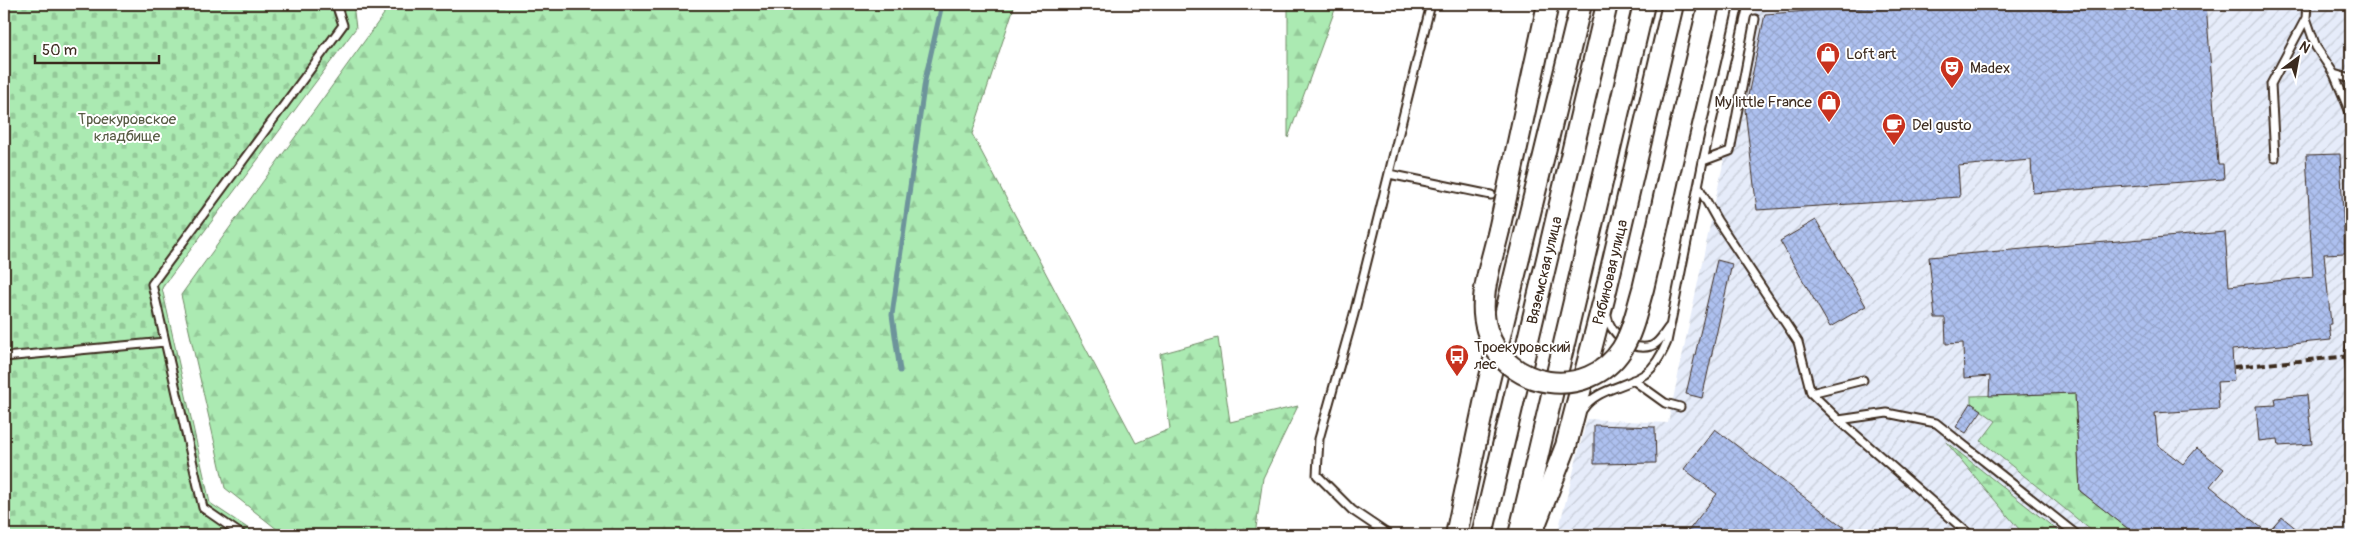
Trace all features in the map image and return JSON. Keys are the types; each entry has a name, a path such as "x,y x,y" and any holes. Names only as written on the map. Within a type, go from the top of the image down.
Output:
{"main road":[{"path":"1548,4 1484,304 1484,317 1489,336 1498,353 1507,363 1541,382 1567,383 1592,376 1613,360 1621,350 1633,326 1709,4"},
{"path":"1456,535 1488,384 1581,4"},
{"name":"Вяземская улица","path":"1482,535 1607,4"},
{"path":"1519,535 1644,4"},
{"name":"Рябиновая улица","path":"1531,535 1566,446 1604,299 1674,4"}],"lane":[{"path":"242,535 203,508 152,284 343,25 336,4"},
{"path":"1389,535 1352,510 1317,475 1319,439 1389,174 1431,4"},
{"path":"1566,446 1578,417 1586,404 1604,392 1645,374 1660,356 1667,342 1703,161 1739,4"},
{"path":"2307,4 2306,18 2316,48 2334,74 2351,115"},
{"path":"2276,158 2271,84 2306,18"},
{"path":"1703,161 1730,151 1755,19"},
{"path":"2334,74 2351,79"},
{"path":"1389,174 1491,195"},
{"path":"1698,185 1717,220 1798,342 1811,393 1970,535"},
{"path":"1604,299 1608,325 1617,337 1628,343 1650,347 1659,342 1672,322"},
{"path":"4,357 165,342"},
{"path":"2351,343 2349,356 2351,375"},
{"path":"1633,380 1666,403 1680,407"},
{"path":"1811,393 1863,380"},
{"path":"1839,420 1887,413 1936,424 2078,535"}],"shaded area":[{"path":"1757,4 2351,4 2351,535 1557,535 1587,419 1668,423"}],"green space":[{"name":"Троекуровское кладбище","path":"4,4 353,4 356,28 162,288 210,503 258,535 4,535"},
{"path":"381,4 1015,4 972,134 1136,443 1170,429 1160,354 1218,338 1230,422 1298,406 1263,478 1255,535 279,535 278,530 225,488 181,295 384,14"},
{"path":"1289,4 1337,4 1288,138 1288,10"},
{"path":"2075,393 2080,491 2136,535 2097,535 1981,441 1996,421 1971,403 1971,396"},
{"path":"1946,442 2063,535 2024,535"}],"building":[{"path":"1913,4 2206,4 2218,164 2223,164 2224,179 2033,193 2031,160 1958,166 1960,197 1757,210 1745,110 1765,14"},
{"path":"2340,154 2345,253 2324,254 2331,340 2232,350 2234,381 2217,382 2219,409 2155,413 2158,445 2183,464 2197,448 2224,469 2210,486 2268,533 2282,517 2304,535 2136,535 2080,491 2075,393 1989,396 1990,376 1964,378 1963,343 1946,344 1945,318 1935,318 1929,257 2225,232 2229,286 2313,277 2306,155"},
{"path":"1816,220 1866,306 1830,327 1780,241"},
{"path":"1717,260 1732,264 1702,398 1686,394"},
{"path":"2307,395 2312,444 2279,446 2278,439 2259,441 2256,406 2276,405 2275,398"},
{"path":"1971,403 1982,410 1966,433 1956,427"},
{"path":"1594,425 1655,427 1656,463 1594,464"},
{"path":"1715,429 1854,535 1685,535 1717,494 1684,469"}],"waterway":[{"path":"900,371 892,315 925,80 942,4"}],"railway":[{"path":"2234,367 2351,356"}],"place":[{"name":"Loft art","path":"1828,75"},
{"name":"Madex","path":"1952,89"},
{"name":"My little France","path":"1829,123"},
{"name":"Del gusto","path":"1894,146"},
{"name":"Троекуровский лес","path":"1457,377"}]}
